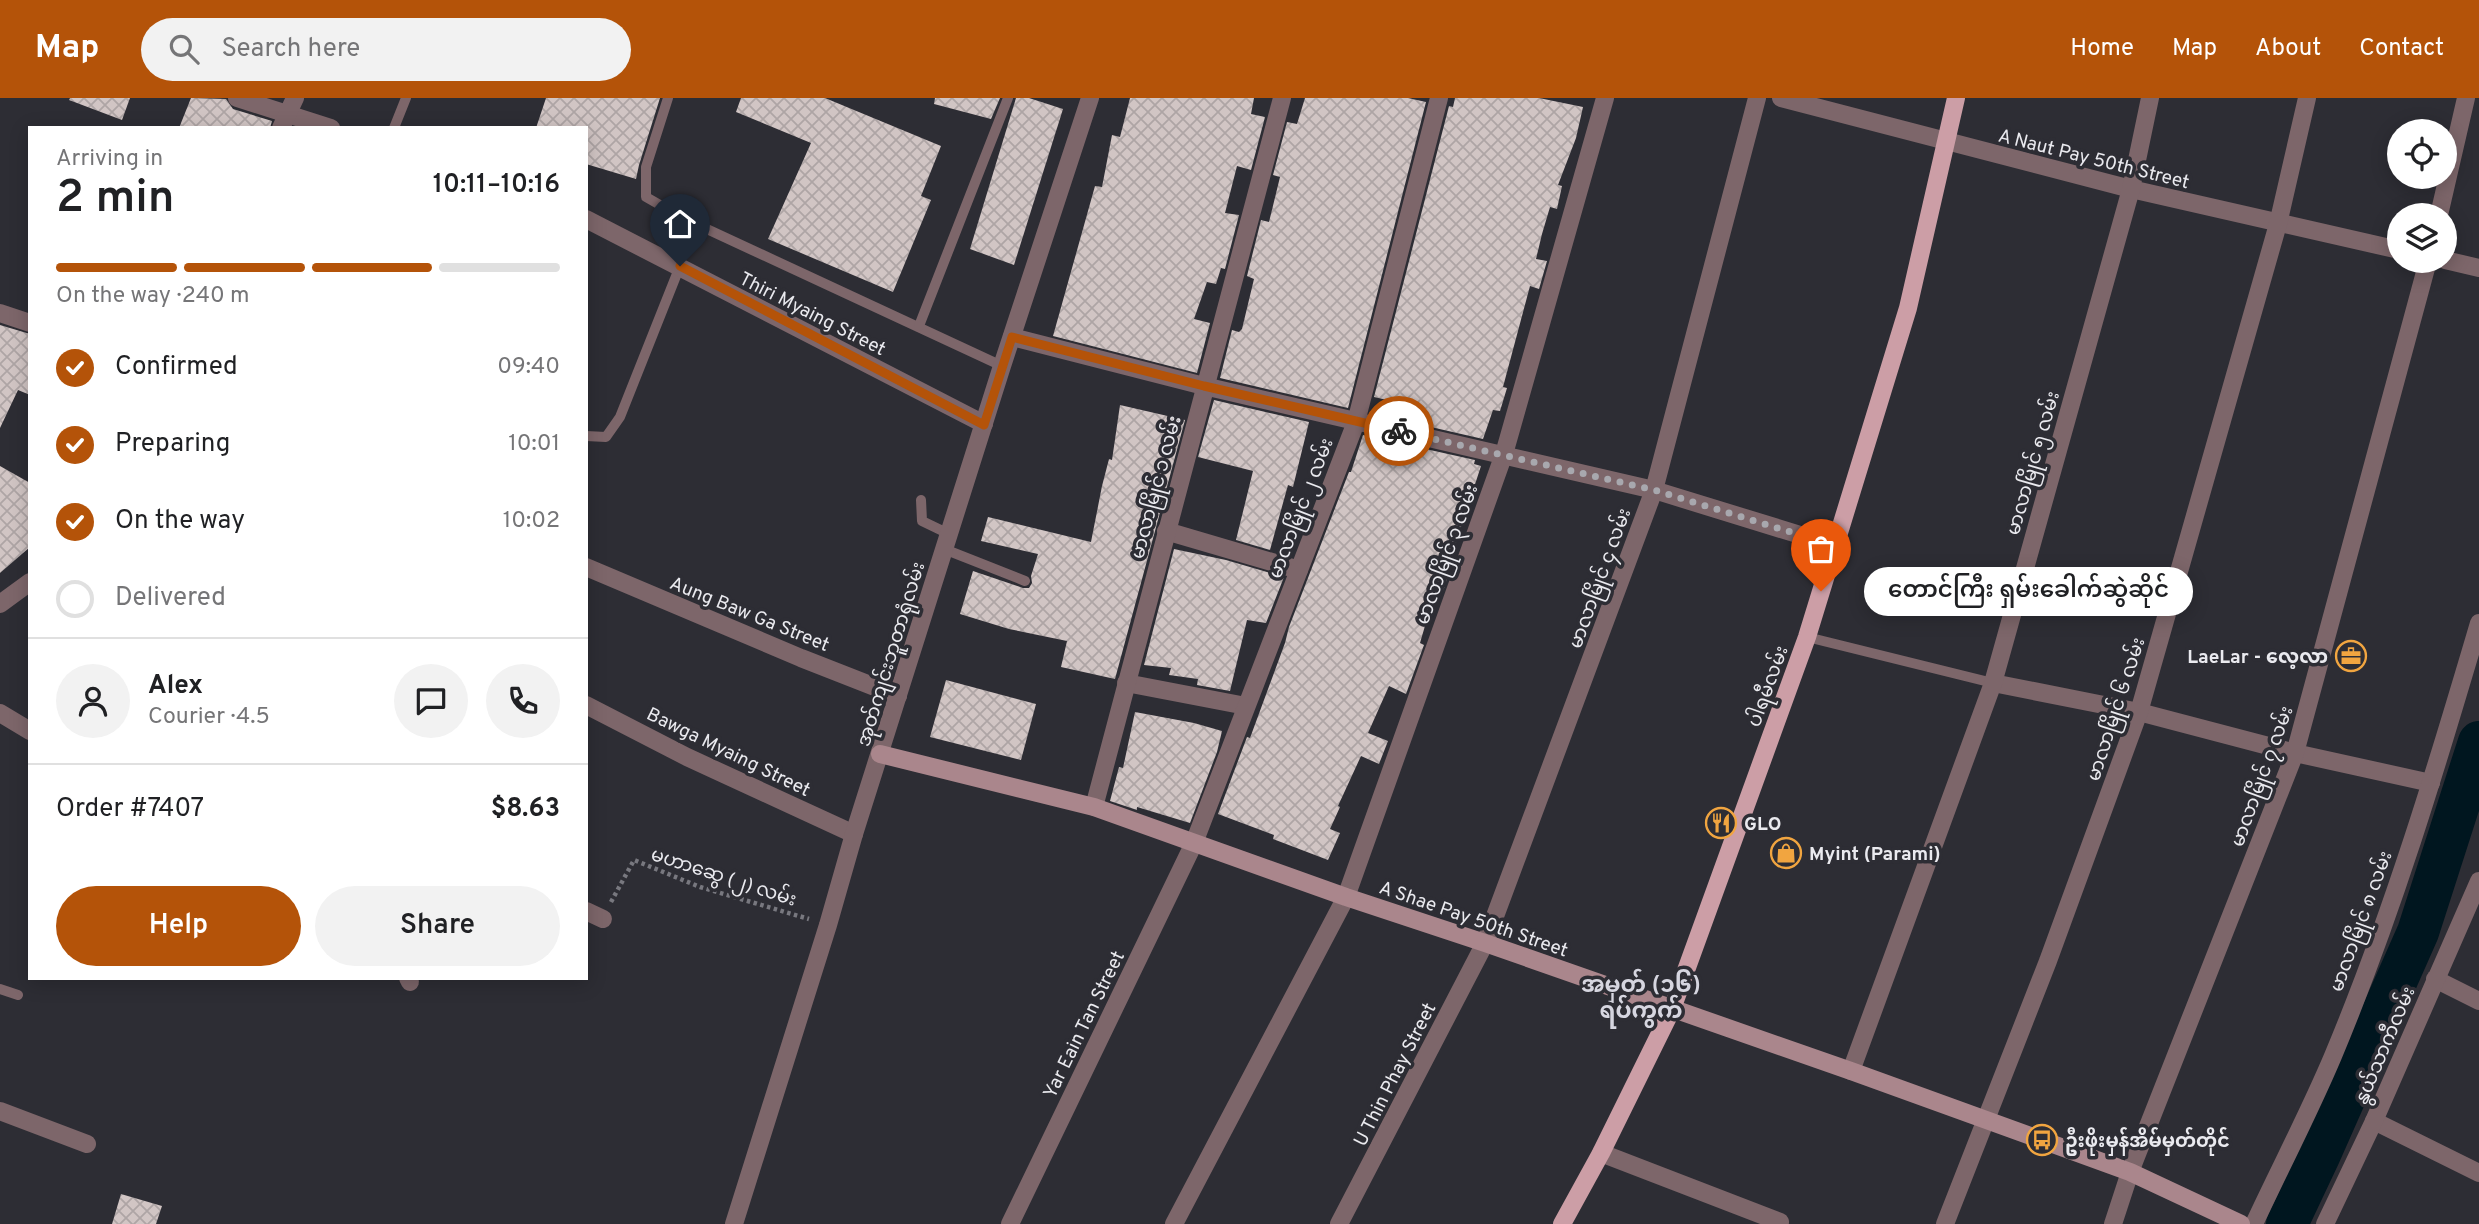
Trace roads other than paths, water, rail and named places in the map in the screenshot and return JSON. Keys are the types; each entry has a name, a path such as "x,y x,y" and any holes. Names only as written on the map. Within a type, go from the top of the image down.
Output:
{"main road":[{"name":"ပါရမီလမ်း","path":"1562,1224 1601,1153 1672,1009 1807,637 1908,308 1956,98"}],"street":[{"path":"237,98 284,121 318,126"},
{"path":"284,121 295,98"},
{"name":"အုတ်ကျင်းဘူတာရုံလမ်း","path":"734,1224 854,834 1090,98"},
{"name":"မာလာမြိုင် ၁ လမ်း","path":"1094,807 1282,98"},
{"name":"မာလာမြိုင် ၂ လမ်း","path":"1194,842 1356,422 1439,98"},
{"name":"မာလာမြိုင် ၃ လမ်း","path":"1174,1224 1346,897 1504,454 1605,98"},
{"name":"မာလာမြိုင် ၄ လမ်း","path":"1485,943 1654,490 1757,98"},
{"name":"A Naut Pay 50th Street","path":"1781,98 2130,190 2387,247"},
{"name":"မာလာမြိုင် ၅ လမ်း","path":"1851,1071 1993,683 2130,190 2150,98"},
{"name":"မာလာမြိုင် ၆ လမ်း","path":"1945,1224 2048,961 2139,712 2278,224 2307,98"},
{"path":"2442,203 2466,98"},
{"name":"Thiri Myaing Street","path":"588,220 984,425"},
{"path":"2457,263 2479,268"},
{"name":"မာလာမြိုင် ၇ လမ်း","path":"2113,1224 2130,1172 2295,753 2425,273"},
{"path":"0,313 28,322"},
{"path":"1012,337 1204,386 1654,490 1836,546"},
{"path":"1166,531 1299,570"},
{"name":"Aung Baw Ga Street","path":"588,568 788,653 898,696"},
{"path":"0,604 28,583"},
{"name":"မာလာမြိုင် ၈ လမ်း","path":"2254,1224 2333,1056 2396,888 2479,623"},
{"path":"1126,683 1247,706"},
{"path":"1993,683 2139,712 2295,753 2431,783"},
{"name":"Bawga Myaing Street","path":"588,706 687,757 854,834"},
{"path":"0,713 28,730"},
{"name":"A Shae Pay 50th Street","path":"880,754 1094,807 1851,1071 2130,1172 2241,1224"},
{"name":"Yar Eain Tan Street","path":"1010,1224 1194,842"},
{"name":"နွယ်သာကီလမ်း","path":"2325,1224 2374,1121 2479,881"},
{"name":"U Thin Phay Street","path":"1339,1224 1485,943"},
{"path":"2435,979 2479,1001"},
{"path":"0,1111 87,1144"},
{"path":"2374,1121 2479,1173"},
{"path":"1601,1153 1780,1222"}],"lane":[{"path":"395,126 406,98"},
{"path":"668,98 646,167 646,197 681,217 1002,366"},
{"path":"919,326 1008,98"},
{"path":"588,436 606,438 620,417 680,266"},
{"path":"921,500 922,521 947,542 1025,581"},
{"path":"1807,637 1993,683"},
{"path":"0,989 18,995"}],"waterway":[{"path":"2287,1224 2418,932 2479,742"}],"place":[{"name":"တောင်ကြီး ရှမ်းခေါက်ဆွဲဆိုင်","path":"1821,591"},
{"name":"LaeLar - လေ့လာ","path":"2351,656"},
{"name":"GLO","path":"1721,823"},
{"name":"Myint (Parami)","path":"1786,853"},
{"name":"ဦးဖိုးမှန်အိမ်မှတ်တိုင်","path":"2042,1140"}],"district":[{"name":"အမှတ် (၁၆) ရပ်ကွက်","path":"1641,997"}]}
